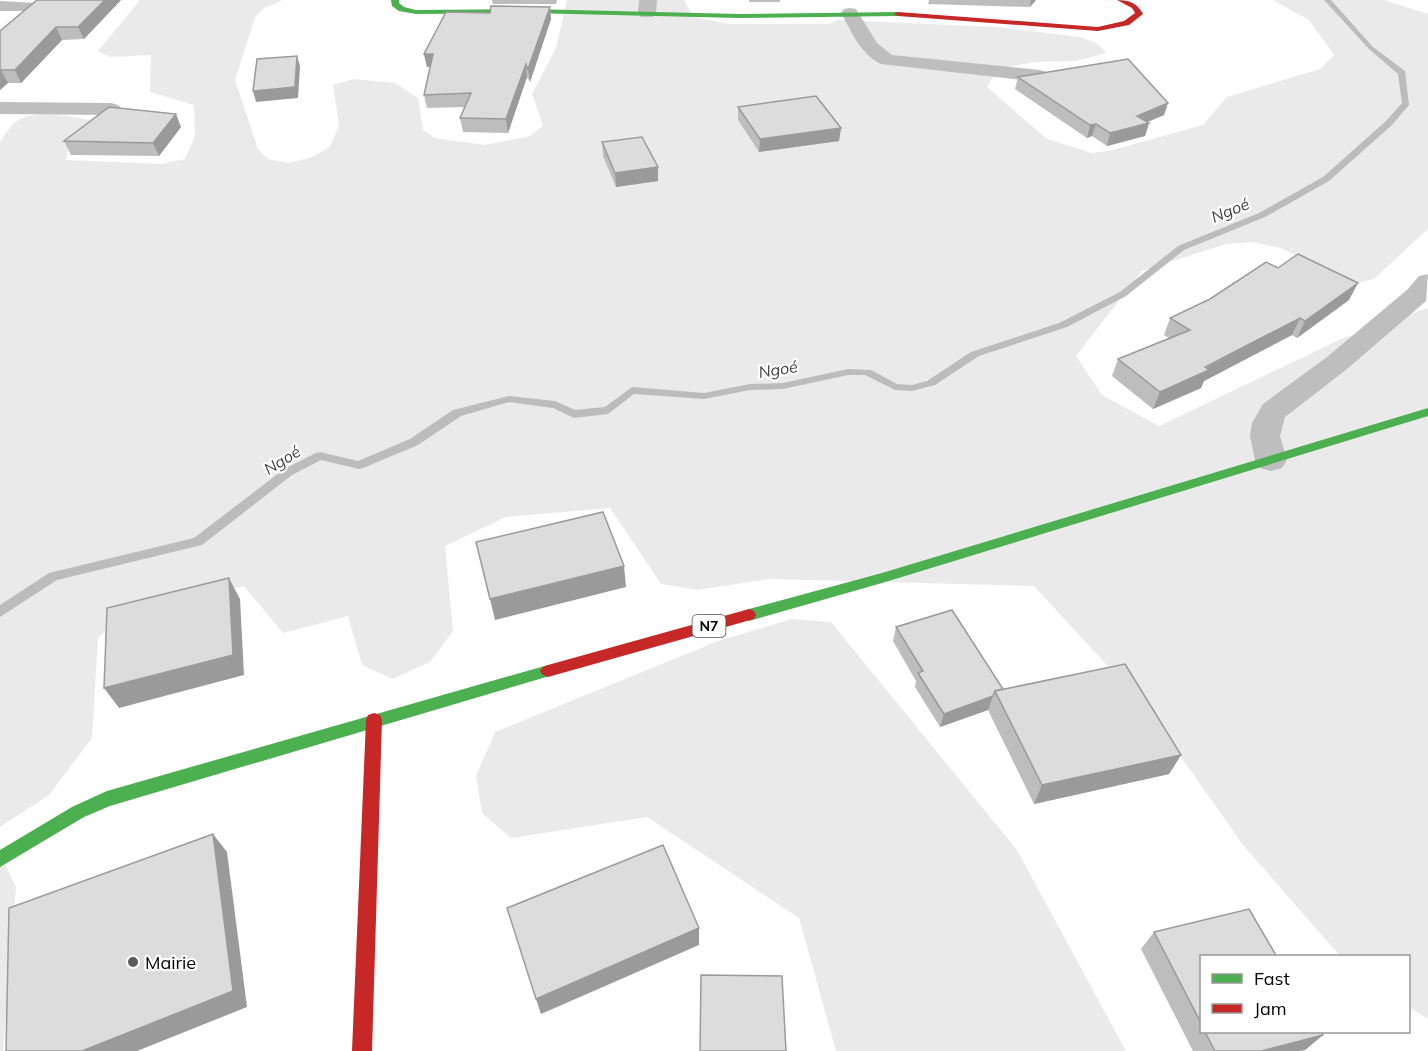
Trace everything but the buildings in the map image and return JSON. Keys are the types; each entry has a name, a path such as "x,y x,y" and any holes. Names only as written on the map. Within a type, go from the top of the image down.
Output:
{"main road":[{"path":"395,0 395,4 402,9 416,12 647,7 759,16 850,13 926,14 1098,29 1126,23 1139,14 1135,7 1121,0"},
{"name":"N7","path":"0,860 78,812 107,799 374,720 882,578 1428,412"},
{"path":"362,1051 374,720"}],"street":[{"path":"0,6 30,7"},
{"path":"850,13 872,50 877,56 888,60 1040,76"},
{"path":"0,108 111,109"},
{"path":"1271,460 1265,436 1267,423 1274,411 1337,363 1417,295 1428,282"}],"shaded area":[{"path":"140,0 283,0 264,8 255,17 235,80 258,149 268,159 289,163 312,157 330,147 339,125 333,85 354,79 395,83 418,98 423,130 435,138 485,145 530,136 543,126 532,94 556,48 567,0 684,0 693,17 728,24 828,24 838,20 997,27 1081,37 1098,44 1106,53 1076,61 1034,62 998,69 987,87 1047,139 1092,153 1113,150 1203,125 1227,97 1320,69 1334,55 1309,20 1273,0 1384,0 1428,14 1428,229 1374,279 1352,284 1281,248 1252,242 1226,244 1142,271 1076,356 1102,395 1159,426 1341,339 1428,308 1428,1019 1410,1008 1410,955 1339,955 1243,845 1148,710 1034,586 769,579 698,590 661,584 610,508 506,517 445,546 453,631 430,662 392,679 362,665 348,616 283,633 244,586 126,612 98,638 92,738 49,795 0,827 0,142 12,125 22,118 41,115 62,116 90,120 93,124 68,149 66,160 161,164 185,159 195,136 194,105 150,92 151,55 110,57 98,51"},
{"path":"792,619 831,622 1017,850 1126,1051 836,1051 799,918 647,817 511,838 482,813 476,776 495,732 718,641"},
{"path":"0,854 16,887 3,1051 0,1051"}],"waterway":[{"name":"Ngoé","path":"0,612 53,576 198,542 288,472 320,456 359,465 414,442 457,413 509,399 555,405 574,414 608,410 632,390 704,396 750,387 783,386 848,372 867,372 895,387 912,388 931,383 975,354 1063,325 1123,294 1181,248 1262,215 1326,179 1389,123 1406,103 1402,73 1371,48 1327,0"}],"traffic: fast":[{"path":"395,0 395,4 402,9 416,12 530,11 739,16 898,14"},
{"path":"749,615 882,578 1428,412"},
{"path":"0,859 78,812 107,799 548,671"}],"traffic: jam":[{"path":"898,14 1098,29 1126,23 1139,14 1135,7 1121,0"},
{"path":"548,671 749,615"},
{"path":"362,1051 374,720"}],"place":[{"name":"Mairie","path":"133,962"}]}
